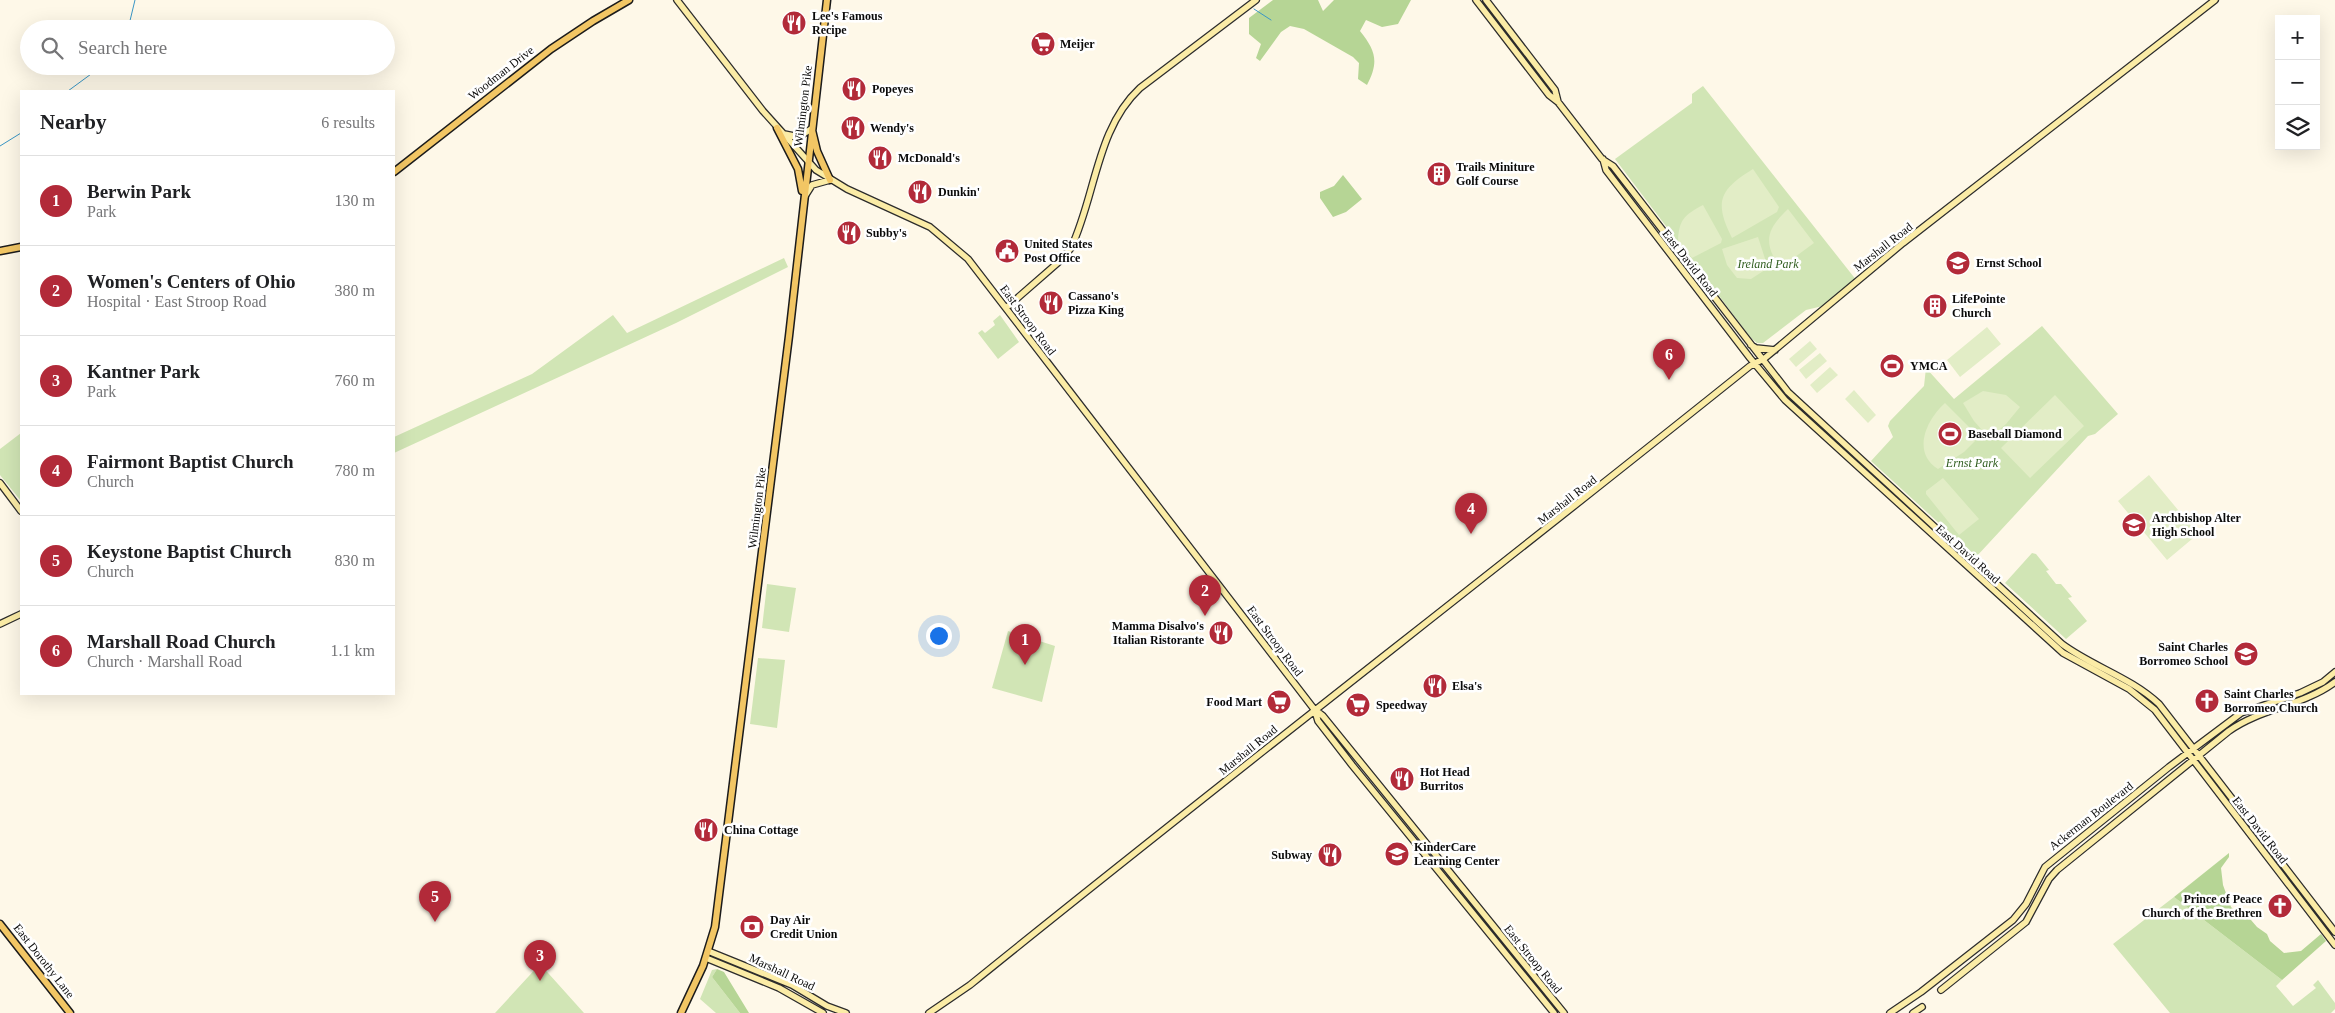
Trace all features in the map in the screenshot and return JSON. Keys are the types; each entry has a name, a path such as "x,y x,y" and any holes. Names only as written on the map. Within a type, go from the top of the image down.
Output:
{"main road":[{"name":"Woodman Drive","path":"395,171 551,49 593,20 629,0"},
{"name":"Wilmington Pike","path":"681,1013 707,955 715,927 724,866 790,332 811,129 827,0"},
{"path":"777,128 798,169 804,197"},
{"path":"811,129 817,151 830,180"},
{"path":"0,251 20,247"},
{"name":"East Dorothy Lane","path":"0,924 70,1013"}],"street":[{"name":"East Stroop Road","path":"677,0 777,128 830,180 930,227 968,259 1314,709 1323,716 1564,1013"},
{"path":"1006,308 1061,260 1071,248 1109,133 1125,104 1140,88 1256,0"},
{"name":"East David Road","path":"1476,0 1549,95 1558,102 1602,159 1606,170 1754,364 1794,409 2063,653 2122,685 2155,710 2335,945"},
{"name":"East David Road","path":"1486,0 1555,90 1558,102"},
{"name":"Marshall Road","path":"929,1013 970,985 1314,709 1754,364 1775,350 1910,238 2215,0"},
{"path":"784,134 799,137 811,129"},
{"name":"East David Road","path":"1602,159 1613,166 1761,360 1799,404 2062,644 2087,660 2124,678 2147,694 2168,714 2335,932"},
{"path":"804,197 812,185 830,180"},
{"path":"1748,343 1756,348 1775,350"},
{"path":"0,483 20,510"},
{"path":"1892,498 1897,492"},
{"path":"0,624 20,614"},
{"name":"Ackerman Boulevard","path":"1890,1013 1928,987 2013,920 2026,904 2040,873 2048,863 2188,753 2248,710 2300,693 2322,682 2335,672"},
{"name":"Ackerman Boulevard","path":"1941,990 2026,922 2049,879 2057,870 2194,761 2199,755 2249,718 2303,700 2335,682"},
{"name":"East Stroop Road","path":"1314,709 1318,721 1554,1013"},
{"path":"2315,905 2316,915 2328,935"},
{"name":"Marshall Road","path":"707,955 779,988 823,1013"},
{"name":"Marshall Road","path":"707,955 792,985 827,1006 846,1013"},
{"path":"1913,1013 1922,1007"}],"green space":[{"path":"1273,0 1318,0 1323,11 1334,0 1411,0 1398,24 1382,27 1366,20 1360,31 1370,45 1374,57 1373,70 1367,85 1358,79 1359,63 1353,57 1304,29 1290,26 1281,32 1260,61 1256,58 1261,44 1249,34 1249,18"},
{"name":"Ireland Park","path":"1703,86 1857,281 1827,305 1806,310 1763,343 1757,343 1751,338 1615,159 1692,103 1692,94"},
{"path":"1753,169 1779,207 1777,212 1732,238 1723,215 1723,198 1733,184"},
{"path":"1343,175 1362,199 1346,212 1333,217 1320,198 1320,192 1334,186"},
{"path":"1703,205 1722,239 1721,243 1692,258 1678,241 1681,223 1687,215"},
{"path":"1788,209 1814,243 1780,268 1771,251 1769,237 1775,223"},
{"path":"1758,237 1768,268 1751,279 1737,278 1727,265 1722,249"},
{"path":"784,258 788,267 676,323 395,453 395,437 532,374 613,315 627,333"},
{"path":"1000,315 1019,342 998,359 978,333 982,330 985,333 995,325 993,321"},
{"name":"Ernst Park","path":"2042,326 2118,414 2095,434 2088,436 1976,557 1871,461 1893,437 1888,426 1890,421 1924,386 1926,368 1954,399"},
{"path":"1987,327 2001,344 1960,377 1947,360"},
{"path":"1810,341 1817,349 1796,367 1789,359"},
{"path":"1820,353 1827,361 1806,379 1799,370"},
{"path":"1830,367 1838,375 1817,393 1810,385"},
{"path":"1854,390 1876,415 1868,423 1845,399"},
{"name":"Baseball Diamond","path":"1983,391 2006,395 2020,407 2006,424 1989,438 1974,421 1963,403"},
{"path":"2055,395 2084,426 2030,478 2001,448"},
{"name":"Baseball Diamond","path":"1945,403 1979,437 1964,452 1938,469 1925,454 1924,445 1928,426"},
{"path":"20,434 20,500 0,475 0,449"},
{"path":"2149,475 2198,534 2167,560 2118,501"},
{"path":"1943,478 1979,519 1959,535 1926,494 1926,491"},
{"path":"2032,553 2036,554 2049,570 2046,571 2056,584 2061,584 2072,597 2068,598 2087,621 2066,639 2005,583"},
{"path":"767,584 796,588 789,632 762,628"},
{"path":"1008,631 1055,646 1042,702 992,688"},
{"path":"758,658 785,660 777,728 750,724"},
{"path":"2229,853 2229,857 2221,868 2223,885 2231,907 2241,917 2251,920 2284,953 2301,951 2321,934 2326,941 2282,980 2174,897"},
{"path":"2174,897 2282,980 2276,986 2293,1006 2316,988 2313,985 2318,980 2335,1003 2335,1009 2331,1013 2170,1013 2113,944"},
{"path":"540,964 584,1013 495,1013"},
{"path":"717,969 712,977 740,1013 716,1013 700,999 712,970"},
{"path":"717,969 724,972 749,1013 740,1013 712,977"}],"waterway":[{"path":"130,20 135,0"},
{"path":"1254,9 1271,20"},
{"path":"69,90 90,75"},
{"path":"0,146 20,134"}],"place":[{"name":"Lee's Famous Recipe","path":"794,23"},
{"name":"Meijer","path":"1043,44"},
{"name":"Popeyes","path":"854,89"},
{"name":"Wendy's","path":"853,128"},
{"name":"McDonald's","path":"880,158"},
{"name":"Trails Miniture Golf Course","path":"1439,174"},
{"name":"Dunkin'","path":"920,192"},
{"name":"Subby's","path":"849,233"},
{"name":"United States Post Office","path":"1007,251"},
{"name":"Ernst School","path":"1958,263"},
{"name":"Cassano's Pizza King","path":"1051,303"},
{"name":"LifePointe Church","path":"1935,306"},
{"name":"YMCA","path":"1892,366"},
{"name":"Marshall Road Church","path":"1669,380"},
{"name":"Baseball Diamond","path":"1950,434"},
{"name":"Archbishop Alter High School","path":"2134,525"},
{"name":"Fairmont Baptist Church","path":"1471,534"},
{"name":"Women's Centers of Ohio","path":"1205,616"},
{"name":"Mamma Disalvo's Italian Ristorante","path":"1221,633"},
{"name":"Saint Charles Borromeo School","path":"2246,654"},
{"name":"Berwin Park","path":"1025,665"},
{"name":"Elsa's","path":"1435,686"},
{"name":"Saint Charles Borromeo Church","path":"2207,701"},
{"name":"Food Mart","path":"1279,702"},
{"name":"Speedway","path":"1358,705"},
{"name":"Hot Head Burritos","path":"1402,779"},
{"name":"China Cottage","path":"706,830"},
{"name":"KinderCare Learning Center","path":"1397,854"},
{"name":"Subway","path":"1330,855"},
{"name":"Prince of Peace Church of the Brethren","path":"2280,906"},
{"name":"Keystone Baptist Church","path":"435,922"},
{"name":"Day Air Credit Union","path":"752,927"},
{"name":"Kantner Park","path":"540,981"}]}
